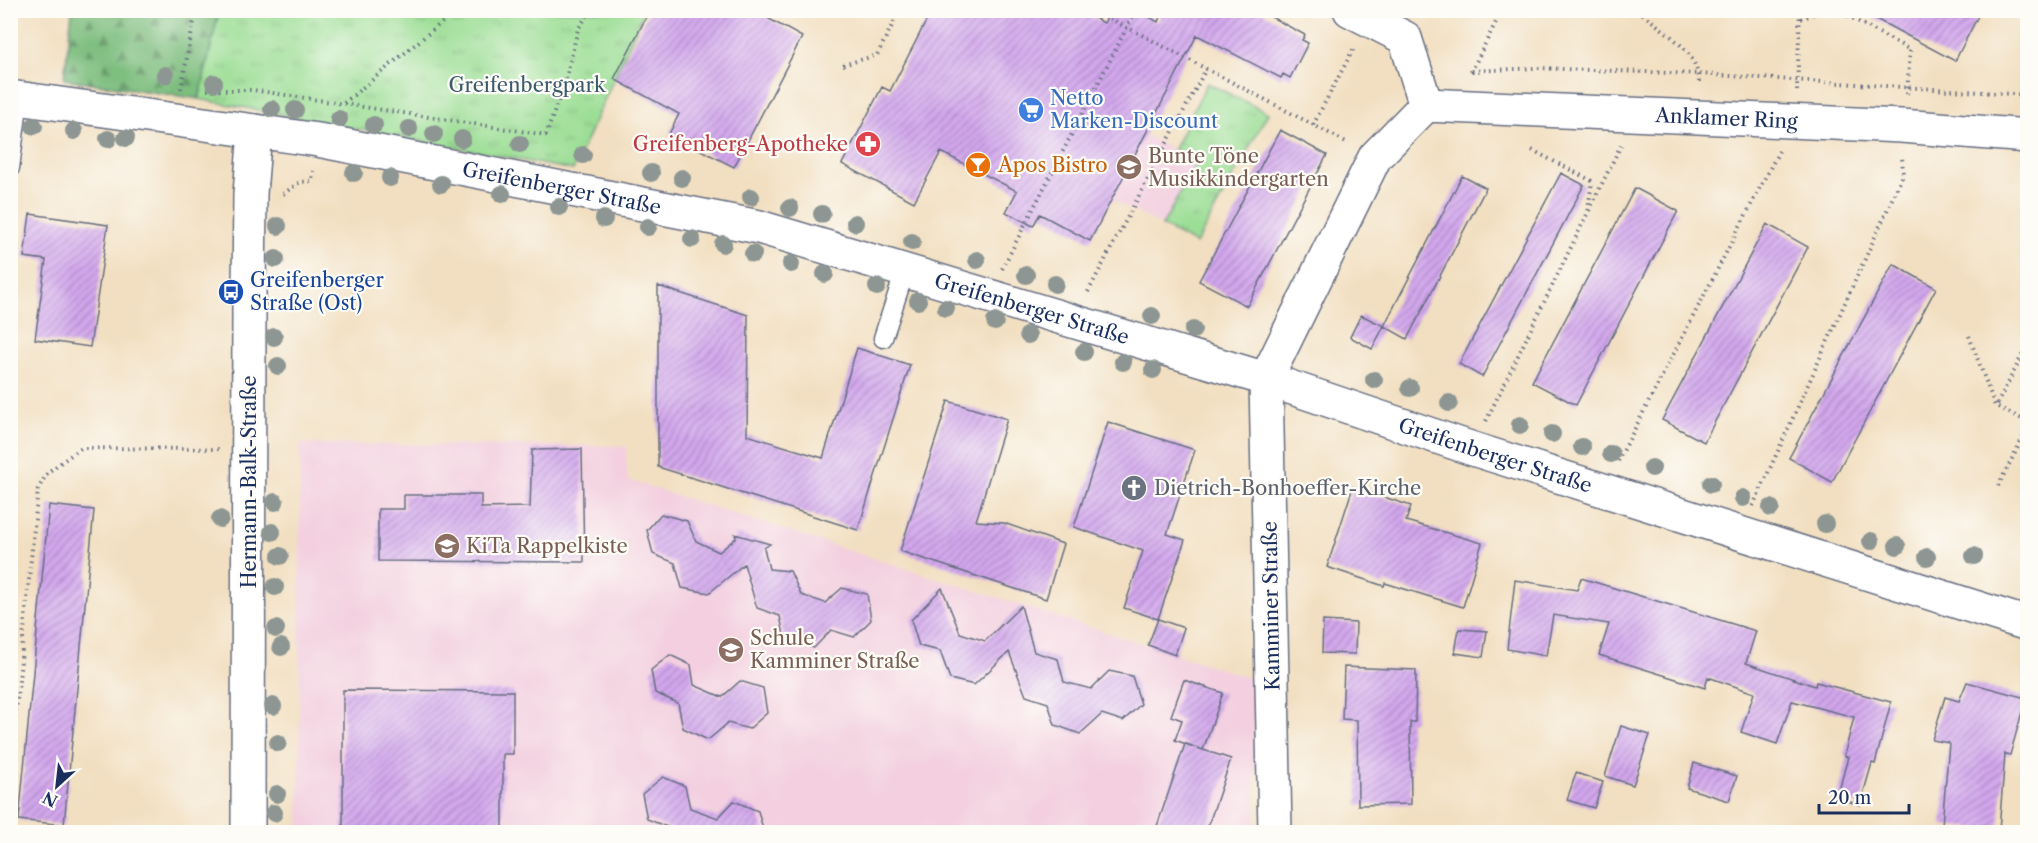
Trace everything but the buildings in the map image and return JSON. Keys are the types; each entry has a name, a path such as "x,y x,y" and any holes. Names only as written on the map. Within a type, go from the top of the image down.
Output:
{"street":[{"path":"1266,379 1375,158 1426,105 1405,38 1360,15"},
{"name":"Greifenberger Straße","path":"15,97 329,142 748,225 1266,379 1473,449 2028,624"},
{"name":"Anklamer Ring","path":"1426,105 1637,112 1901,126 2028,136"},
{"name":"Hermann-Balk-Straße","path":"249,832 250,194 255,131"},
{"name":"Kamminer Straße","path":"1266,379 1275,832"}],"lane":[{"path":"10,168 15,97"},
{"path":"883,338 905,271"}],"path":[{"path":"181,90 196,10"},
{"path":"344,103 457,10"},
{"path":"205,90 253,90 546,135 565,82 578,28 591,10"},
{"path":"843,65 877,55 900,10"},
{"path":"1094,10 1375,158"},
{"path":"988,296 1136,10"},
{"path":"1467,106 1463,88 1502,10"},
{"path":"1638,10 1691,55 1699,74 1697,116"},
{"path":"1602,490 1795,122 1800,10"},
{"path":"1801,19 1824,10"},
{"path":"1837,10 1910,50 1908,87"},
{"path":"1313,125 1360,15"},
{"path":"1472,71 1536,68 1699,74 2028,95"},
{"path":"1072,322 1206,69"},
{"path":"170,88 193,90"},
{"path":"1473,449 1637,112"},
{"path":"1740,534 1903,175 1901,126"},
{"path":"1532,150 1592,181 1587,214"},
{"path":"250,194 281,196 300,182 312,181 314,164"},
{"path":"1969,336 1996,406 2028,422"},
{"path":"1996,406 2028,344"},
{"path":"1998,486 2028,428"},
{"path":"10,771 38,489 48,472 81,448 249,449"}],"shaded area":[{"name":"Bunte Töne Musikkindergarten","path":"1095,109 1197,162 1162,226 1061,173"},
{"name":"Schule Kamminer Straße","path":"300,444 626,446 628,480 1253,679 1256,832 299,832"}],"green space":[{"path":"72,11 219,11 199,99 64,79"},
{"name":"Greifenbergpark","path":"219,11 644,11 573,170 199,99"},
{"path":"1207,83 1268,113 1196,244 1162,226 1197,162 1174,149"}],"place":[{"name":"Netto Marken-Discount","path":"1031,110"},
{"name":"Greifenberg-Apotheke","path":"868,144"},
{"name":"Apos Bistro","path":"978,165"},
{"name":"Bunte Töne Musikkindergarten","path":"1129,167"},
{"name":"Greifenberger Straße (Ost)","path":"231,292"},
{"name":"Dietrich-Bonhoeffer-Kirche","path":"1134,488"},
{"name":"KiTa Rappelkiste","path":"447,546"},
{"name":"Schule Kamminer Straße","path":"731,650"}]}
